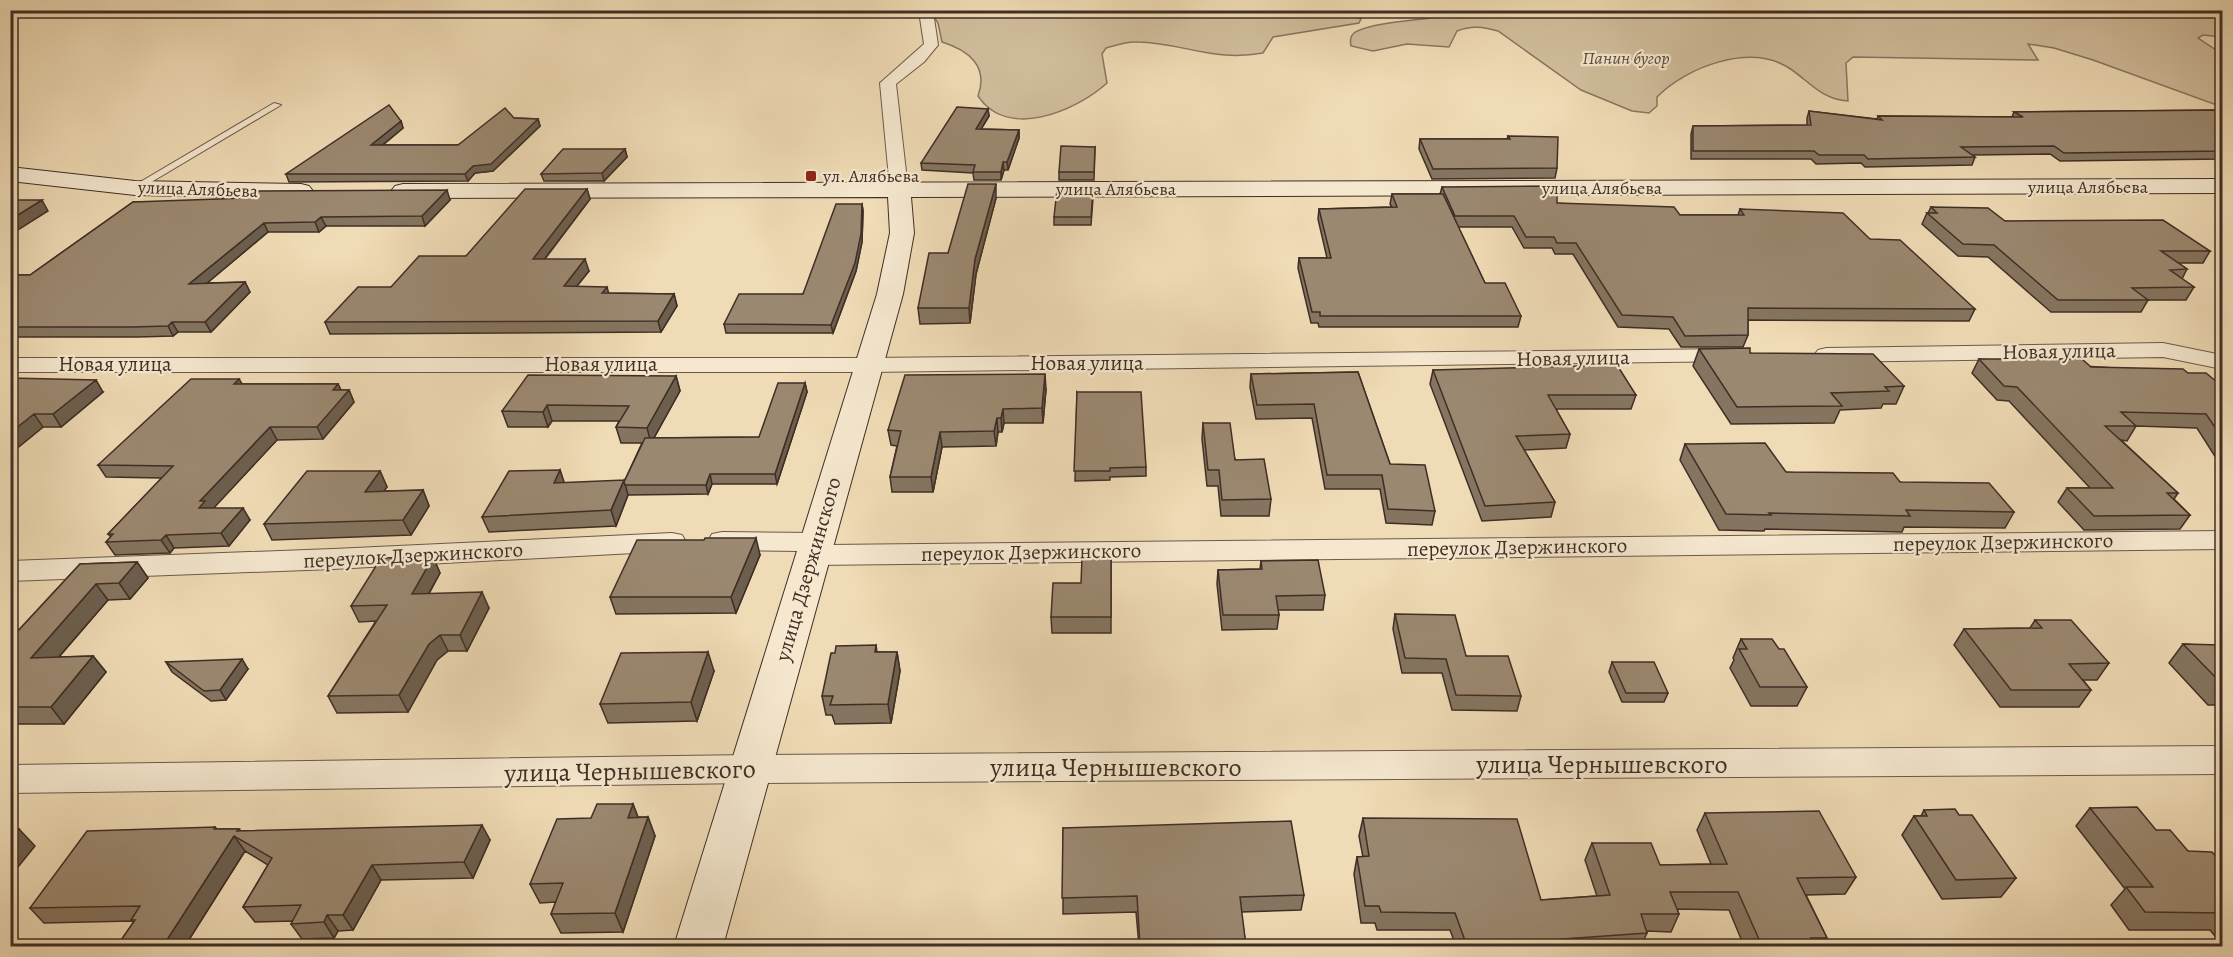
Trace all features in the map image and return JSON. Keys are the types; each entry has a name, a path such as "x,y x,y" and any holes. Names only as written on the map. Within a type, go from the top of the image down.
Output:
{"main road":[{"name":"улица Алябьева","path":"10,174 135,188 323,192"},
{"name":"улица Алябьева","path":"381,191 2223,186"},
{"name":"улица Дзержинского","path":"699,946 897,262 902,233 899,189"}],"street":[{"path":"899,189 891,130 888,83 893,76 919,59 931,45 927,18 921,10"},
{"name":"Новая улица","path":"1808,355 2163,350 2223,362"},
{"name":"Новая улица","path":"10,365 442,363 868,365 1761,356"},
{"name":"переулок Дзержинского","path":"10,571 333,559 650,542 814,548 2223,540"},
{"name":"улица Чернышевского","path":"10,779 750,769 2223,760"}],"lane":[{"path":"135,188 277,105"}],"green space":[{"path":"1346,10 1344,12 1361,19 1359,23 1273,37 1263,53 1213,54 1170,45 1134,42 1106,48 1102,54 1107,83 1093,94 1060,111 1041,117 1023,119 1006,117 991,109 978,96 981,76 978,68 968,55 942,42 938,23 930,11"},
{"name":"Панин бугор","path":"1452,11 2222,11 2222,37 2203,35 2198,38 2219,52 2222,64 2222,107 2093,60 2054,48 2028,44 2038,60 1853,57 1846,63 1848,101 1823,94 1789,68 1773,61 1738,58 1701,68 1684,76 1657,97 1657,106 1649,113 1632,111 1581,90 1498,31 1473,27 1462,29 1457,31 1449,47 1407,44 1373,51 1351,46 1352,36 1362,29 1450,16 1454,14"}],"building":[{"path":"389,105 401,121 371,145 458,145 505,108 514,118 538,119 491,164 473,166 465,174 286,174"},
{"path":"957,107 988,109 976,129 1019,130 1007,162 1003,162 1001,172 973,172 975,165 921,163"},
{"path":"2223,110 2223,151 2064,153 2054,146 1961,147 1975,157 1868,159 1864,155 1819,155 1814,151 1693,151 1693,126 1811,125 1809,111 1882,120 1878,116 2023,117 2014,112"},
{"path":"1508,136 1558,137 1557,168 1433,169 1420,139 1510,139"},
{"path":"1061,146 1095,147 1094,172 1059,172"},
{"path":"563,149 625,149 602,173 541,174"},
{"path":"968,184 996,184 975,259 969,308 918,308 929,253 948,253"},
{"path":"1557,186 1557,203 1674,207 1680,215 1744,215 1740,209 1843,213 1870,239 1900,240 1975,309 1748,308 1748,335 1685,336 1673,317 1622,315 1576,243 1557,243 1554,237 1526,237 1514,216 1455,216 1442,187"},
{"path":"525,189 587,189 533,259 585,259 564,286 607,287 602,293 674,294 658,321 325,322 358,287 391,287 419,256 466,256"},
{"path":"447,190 422,216 321,217 315,222 264,223 189,284 245,282 205,322 172,322 168,326 132,327 10,327 10,275 30,275 133,202 246,198 258,191"},
{"path":"1057,190 1093,190 1091,217 1054,217"},
{"path":"1392,194 1443,194 1485,283 1505,283 1521,316 1320,316 1320,312 1312,312 1299,258 1331,258 1319,209 1397,207"},
{"path":"10,200 42,200 10,220"},
{"path":"836,204 862,204 861,234 855,263 831,325 724,324 739,294 803,294"},
{"path":"1931,207 1988,208 2005,221 2163,220 2210,251 2161,251 2187,269 2170,270 2194,287 2132,288 2148,300 2058,300 1994,245 1963,244 1927,213 1937,213"},
{"path":"1750,348 1750,353 1873,354 1904,386 1885,387 1889,391 1831,393 1842,406 1737,407 1699,349"},
{"path":"1979,359 2082,359 2091,367 2183,369 2188,373 2206,373 2223,387 2223,439 2206,414 2121,412 2136,426 2105,426 2178,493 2167,493 2190,515 2094,516 2067,488 2113,488 2017,387 2004,386"},
{"path":"1617,365 1636,395 1548,395 1570,434 1516,436 1555,502 1485,506 1433,370"},
{"path":"1358,372 1390,464 1425,465 1435,511 1388,509 1382,475 1327,475 1314,404 1257,405 1251,374"},
{"path":"1045,374 1042,408 1003,409 1001,418 997,418 994,431 940,432 931,477 890,477 901,431 888,430 905,375"},
{"path":"528,375 676,376 647,428 616,427 629,406 547,405 543,412 502,411"},
{"path":"10,378 96,380 53,414 34,414 10,433"},
{"path":"191,379 239,379 234,384 338,384 333,390 349,390 317,427 270,427 200,501 205,501 199,508 243,508 221,533 166,535 161,540 106,542 113,534 108,534 173,466 98,465"},
{"path":"778,383 805,383 775,474 710,474 706,485 625,485 624,482 645,438 759,437"},
{"path":"1077,392 1141,392 1146,467 1110,468 1110,471 1074,471"},
{"path":"1203,423 1230,423 1235,460 1264,459 1271,499 1222,500 1219,470 1208,470"},
{"path":"1765,443 1786,472 1893,473 1900,482 1989,483 2014,512 1906,510 1910,516 1726,514 1685,444"},
{"path":"560,470 554,483 624,480 611,510 482,517 509,471"},
{"path":"307,471 380,471 365,492 423,490 403,520 264,524"},
{"path":"705,538 756,538 731,597 610,597 637,540 704,540"},
{"path":"433,557 412,594 482,592 460,635 440,635 429,644 399,695 328,696 387,605 351,606 381,558"},
{"path":"1082,558 1111,558 1111,617 1051,617 1053,583 1081,583"},
{"path":"1318,560 1325,595 1276,596 1279,615 1223,615 1218,570 1262,569 1261,561"},
{"path":"137,562 119,583 96,584 31,658 93,656 51,707 10,707 10,634 16,633 80,564"},
{"path":"1395,614 1455,615 1466,656 1508,656 1521,696 1456,695 1446,659 1405,658"},
{"path":"2035,620 2071,620 2109,663 2069,664 2091,690 2011,690 1964,629 2042,628"},
{"path":"1741,639 1772,639 1779,649 1784,649 1807,687 1760,687 1739,649 1747,649"},
{"path":"2183,644 2221,645 2223,647 2223,685"},
{"path":"876,645 875,652 897,652 888,704 830,705 833,696 822,696 831,653 835,653 836,646"},
{"path":"708,652 691,702 600,704 621,653"},
{"path":"242,659 220,690 204,691 166,662"},
{"path":"1612,662 1654,662 1668,693 1626,693"},
{"path":"597,804 633,804 628,818 648,817 615,913 551,914 563,883 530,884 557,819 591,818"},
{"path":"2137,807 2156,830 2170,830 2188,851 2212,852 2223,865 2223,913 2145,912 2126,887 2153,887 2090,808"},
{"path":"1955,809 1959,815 1972,815 2016,878 1956,880 1914,816 1927,816 1924,810"},
{"path":"1819,811 1856,877 1797,878 1827,938 1811,938 1815,946 1762,946 1738,892 1670,892 1679,914 1641,914 1647,933 1494,944 1495,946 1467,946 1455,913 1381,912 1379,906 1365,906 1357,857 1369,856 1363,818 1517,819 1541,900 1610,895 1592,843 1651,843 1660,865 1727,864 1705,813"},
{"path":"1291,821 1304,895 1240,897 1246,946 1140,946 1137,896 1062,898 1063,828"},
{"path":"482,825 464,862 372,865 343,915 327,915 324,922 291,924 301,905 243,907 272,858 234,836 163,946 117,946 135,920 131,920 140,906 30,908 87,831 215,827 214,829 239,829 237,831"},
{"path":"10,829 19,829 10,839"}],"place":[{"name":"ул. Алябьева","path":"811,176"}]}
